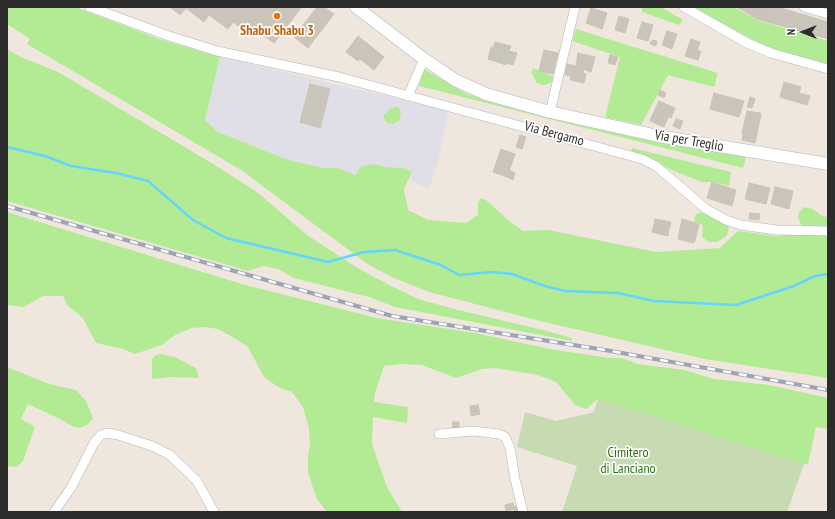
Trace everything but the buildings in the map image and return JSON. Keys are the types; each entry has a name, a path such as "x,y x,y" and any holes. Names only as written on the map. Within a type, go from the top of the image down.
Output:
{"main road":[{"name":"Via per Treglio","path":"356,7 424,59 472,89 486,94 550,112 658,136 828,164"}],"street":[{"name":"Via Bergamo","path":"90,7 166,35 217,51 339,77 642,159 656,166 706,209 726,220 741,225 776,230 828,231"},
{"path":"550,112 575,7"},
{"path":"684,7 747,43 828,69"},
{"path":"804,7 828,14"},
{"path":"408,96 424,59"},
{"path":"439,434 473,431 499,434 505,437 510,448 515,479 523,512"},
{"path":"54,512 71,488 94,443 101,435 107,433 118,434 152,446 170,455 197,481 214,512"}],"shaded area":[{"path":"220,57 448,111 439,158 429,189 410,180 412,172 404,168 385,167 375,164 356,175 338,168 324,168 288,160 218,132 205,121"}],"green space":[{"path":"7,7 75,7 159,39 220,57 205,120 218,132 288,160 324,168 338,168 355,175 362,166 375,164 385,167 404,168 412,172 404,189 408,210 428,220 466,223 478,215 478,203 481,198 486,200 508,220 523,231 548,230 656,252 720,248 738,231 776,236 807,233 809,229 801,224 798,218 799,212 804,207 813,209 822,216 828,217 828,378 705,359 544,322 429,292 392,277 369,265 241,170 27,44 30,39 7,24"},
{"path":"642,7 661,7 683,20 679,25 642,12"},
{"path":"692,7 734,7 757,20 828,41 828,65 765,46"},
{"path":"576,29 718,73 714,87 668,75 641,125 605,117 620,57 572,41"},
{"path":"7,49 21,57 58,72 210,162 257,192 307,235 356,267 391,286 418,299 543,330 572,338 572,341 395,307 369,297 294,278 278,269 263,266 248,271 7,201"},
{"path":"534,68 552,76 554,82 544,85 537,83 531,72"},
{"path":"424,69 467,94 520,110 633,137 746,157 743,168 419,86"},
{"path":"398,107 401,112 399,121 393,124 387,123 384,115 391,108"},
{"path":"632,148 731,172 729,186 714,182 702,182 679,173 631,152"},
{"path":"7,212 245,285 377,318 475,333 550,349 609,358 622,358 638,364 684,370 714,379 769,385 828,398 828,429 816,427 808,464 804,464 598,399 586,409 575,405 556,382 538,375 495,368 482,369 456,378 422,365 402,364 384,366 375,393 374,402 408,407 407,423 373,417 372,444 387,487 402,512 327,512 317,499 308,473 310,444 309,429 303,407 292,392 278,387 264,377 248,347 236,339 218,329 205,327 192,328 175,335 162,345 135,354 123,349 96,343 83,318 67,305 63,296 43,296 24,307 7,305"},
{"path":"702,212 729,227 727,236 717,242 709,242 702,237 703,225 694,222 695,215"},
{"path":"160,354 175,357 196,368 199,378 171,377 152,379 152,359 156,355"},
{"path":"7,367 49,384 76,390 86,401 93,418 88,424 80,428 74,427 28,404 21,419 35,427 23,461 16,467 7,466"},
{"name":"Cimitero di Lanciano","path":"598,399 804,464 787,512 562,512 577,466 517,447 525,412 556,421 594,412"}],"waterway":[{"path":"7,147 45,156 71,166 116,173 148,181 193,220 226,238 328,262 364,252 395,250 441,265 459,275 491,272 512,274 545,286 565,291 618,293 654,301 736,305 794,286 815,276 828,274"}],"railway":[{"path":"7,206 392,316 605,350 828,390"}],"place":[{"name":"Shabu Shabu 3","path":"277,16"}]}
